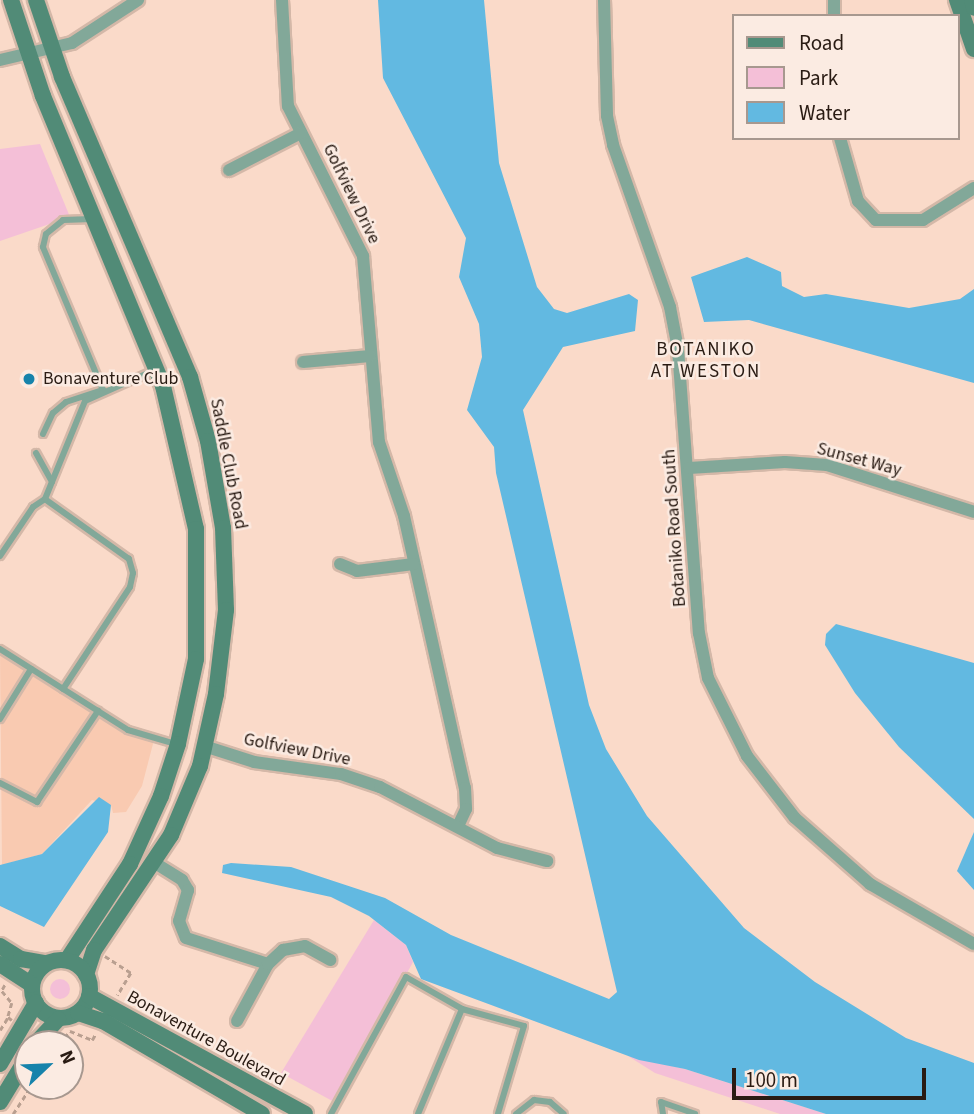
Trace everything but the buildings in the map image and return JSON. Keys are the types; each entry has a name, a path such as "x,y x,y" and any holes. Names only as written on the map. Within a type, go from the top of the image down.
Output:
{"street":[{"path":"0,946 21,958 44,964 67,960 130,864 161,796 178,744 196,659 196,529 178,439 157,370 28,54 11,0"},
{"name":"Saddle Club Road","path":"36,0 52,48 178,346 208,441 223,528 226,610 204,746 171,835 155,863 94,950 86,975"},
{"path":"0,60 52,48 88,36 138,0"},
{"name":"Golfview Drive","path":"282,0 284,86 301,133 361,248 379,442 404,516 465,788 466,809 459,824"},
{"name":"Botaniko Road South","path":"604,0 607,116 670,307 678,349 689,468 699,634 708,678 740,744 770,788 824,847 918,915 974,944"},
{"path":"957,0 974,49"},
{"path":"972,0 974,8"},
{"name":"Golfview Drive","path":"229,170 301,133"},
{"path":"841,140 858,201 876,220 923,220 974,188"},
{"path":"303,362 370,356"},
{"name":"Sunset Way","path":"689,468 785,462 827,466 974,512"},
{"path":"340,564 357,571 414,564"},
{"path":"178,744 204,746"},
{"name":"Golfview Drive","path":"204,746 254,762 341,774 380,787 459,824 497,848 547,861"},
{"path":"155,863 176,875 188,890 179,920 186,938 268,964"},
{"path":"237,1021 268,964 282,950 299,946 330,960"},
{"path":"48,1030 58,1018 78,1013 89,996 86,975 67,960"},
{"path":"0,964 32,985"},
{"path":"0,1064 36,1003 32,985 44,964"},
{"name":"Bonaventure Boulevard","path":"89,996 106,1015 262,1114"},
{"path":"36,1003 58,1018"},
{"name":"Bonaventure Boulevard","path":"78,1013 106,1015 305,1114"},
{"path":"0,1102 14,1079"}],"lane":[{"path":"94,219 63,220 46,234 43,247 103,390"},
{"path":"43,434 53,413 66,402 157,370"},
{"path":"0,556 33,507 45,499 85,401 103,390"},
{"path":"36,453 52,482"},
{"path":"45,499 129,559 133,573 130,587 63,689"},
{"path":"0,649 139,735 178,744"},
{"path":"0,719 31,669"},
{"path":"0,783 37,802 98,711"},
{"path":"331,1114 406,977 462,1009 524,1026 498,1114"},
{"path":"418,1114 462,1009"},
{"path":"516,1114 534,1100 550,1102 564,1114"},
{"path":"663,1114 661,1102 695,1114"}],"path":[{"path":"84,1037 92,1040 131,973 100,953"},
{"path":"0,1030 8,1017"}],"shaded area":[{"path":"0,649 128,730 154,740 142,786 126,812 113,813 111,805 92,800 42,854 2,865"}],"green space":[{"path":"40,144 70,217 0,241 0,149"},
{"path":"374,920 406,945 413,962 336,1103 281,1073"},
{"path":"56,979 64,979 70,989 64,999 56,999 50,993 50,985"},
{"path":"628,1056 685,1069 826,1114 780,1114 655,1073"}],"water":[{"path":"378,0 484,0 499,163 537,287 554,309 567,313 629,294 638,300 635,331 563,347 523,410 589,705 606,749 647,816 744,928 815,982 906,1038 974,1063 974,1114 826,1114 685,1069 639,1060 421,979 406,945 369,916 331,897 222,873 223,865 231,863 291,867 385,898 451,935 609,999 617,992 496,473 494,447 467,410 482,357 479,324 459,277 466,238 383,78"},
{"path":"747,257 781,272 782,286 804,297 826,294 909,308 960,299 974,289 974,383 749,320 704,322 691,277"},
{"path":"836,624 974,663 974,819 899,747 855,693 825,645 826,634"},
{"path":"99,797 111,805 108,832 44,927 0,906 0,865 42,854"},
{"path":"974,832 974,890 957,871"}],"place":[{"name":"Bonaventure Club","path":"29,379"}],"district":[{"name":"BOTANIKO AT WESTON","path":"706,361"}]}
